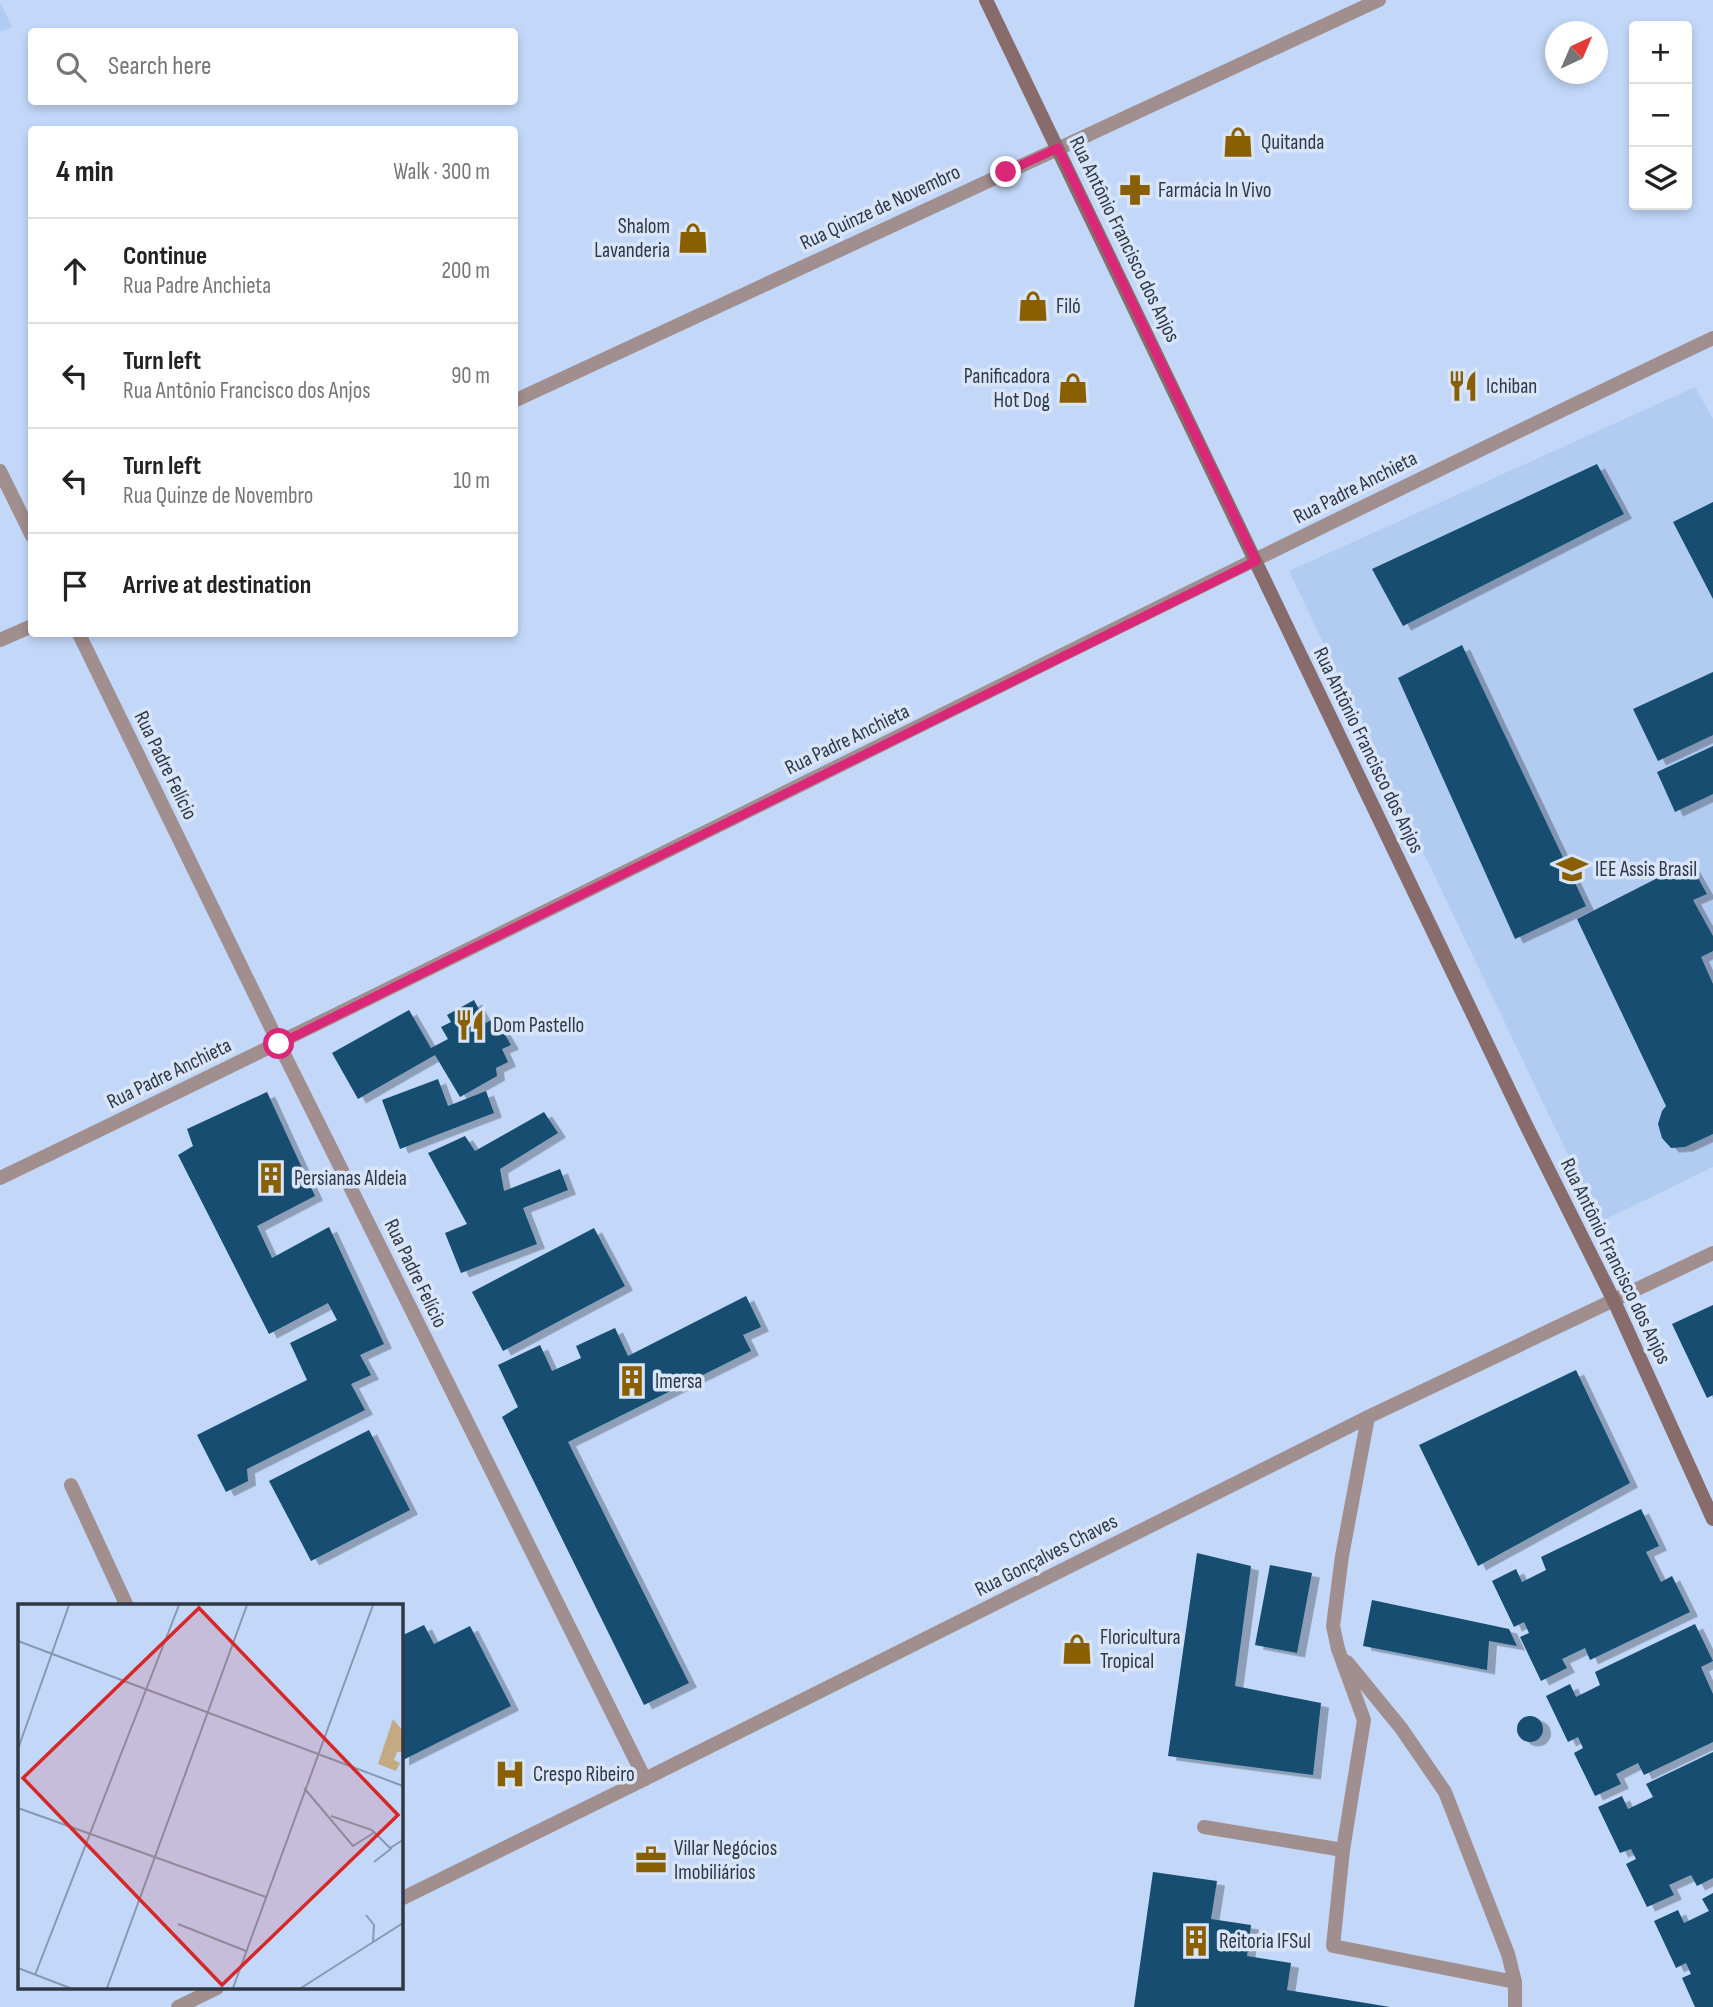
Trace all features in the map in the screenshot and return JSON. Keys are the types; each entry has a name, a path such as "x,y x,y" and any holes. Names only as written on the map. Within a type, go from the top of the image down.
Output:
{"main road":[{"name":"Rua Antônio Francisco dos Anjos","path":"986,0 1525,1123 1615,1301 1713,1519"}],"street":[{"name":"Rua Quinze de Novembro","path":"518,399 1379,0"},
{"name":"Rua Padre Anchieta","path":"0,1178 279,1044 1432,472 1713,338"},
{"path":"0,471 28,528"},
{"path":"0,640 28,628"},
{"name":"Rua Padre Felício","path":"80,637 279,1044 645,1779"},
{"name":"Rua Gonçalves Chaves","path":"402,1899 1368,1417 1713,1253"},
{"path":"1368,1417 1342,1556 1333,1626 1338,1650 1364,1720 1343,1850 1334,1946 1515,1982"},
{"path":"71,1485 126,1604"},
{"path":"1338,1650 1401,1728 1445,1792 1508,1954 1515,1982 1515,2007"},
{"path":"1204,1827 1343,1850"},
{"path":"178,2007 214,1990"}],"shaded area":[{"path":"0,2 12,27 0,32"},
{"name":"IEE Assis Brasil","path":"1695,387 1713,419 1713,1167 1600,1222 1289,571"}],"building":[{"path":"1597,464 1624,514 1403,626 1372,569"},
{"path":"1713,502 1713,599 1673,522"},
{"path":"1462,645 1586,906 1515,939 1398,678"},
{"path":"1713,672 1713,735 1658,761 1633,709"},
{"path":"1713,746 1713,794 1675,812 1657,772"},
{"path":"1689,862 1707,894 1693,900 1713,936 1713,951 1701,957 1713,984 1713,1134 1685,1147 1671,1148 1662,1138 1658,1124 1666,1106 1577,919"},
{"path":"474,1000 486,1023 495,1018 511,1045 502,1049 508,1062 496,1068 497,1076 460,1097 435,1055 358,1099 332,1053 409,1010 431,1048 448,1039 441,1027 451,1022 447,1015"},
{"path":"438,1079 448,1106 486,1091 494,1113 400,1149 382,1100"},
{"path":"267,1092 315,1196 257,1226 272,1258 329,1227 384,1344 360,1355 371,1375 351,1384 365,1410 247,1469 248,1481 226,1492 197,1435 307,1380 290,1343 337,1320 328,1303 269,1334 178,1155 193,1146 187,1129"},
{"path":"544,1112 558,1133 500,1169 504,1191 560,1169 568,1190 523,1208 537,1244 461,1273 445,1233 467,1224 428,1153 465,1136 475,1151"},
{"path":"594,1228 625,1286 503,1351 472,1292"},
{"path":"746,1296 761,1327 743,1335 751,1351 568,1442 689,1683 644,1705 502,1417 518,1407 498,1365 540,1345 552,1371 581,1358 576,1346 615,1328 628,1356"},
{"path":"1713,1305 1713,1395 1707,1398 1672,1324"},
{"path":"1576,1370 1630,1483 1478,1566 1419,1445"},
{"path":"369,1430 410,1510 311,1561 269,1481"},
{"path":"1641,1509 1659,1546 1646,1552 1661,1582 1672,1576 1690,1612 1590,1660 1585,1648 1562,1659 1567,1668 1541,1681 1520,1637 1529,1633 1524,1622 1514,1627 1492,1581 1516,1569 1522,1582 1546,1570 1541,1557"},
{"path":"1197,1553 1251,1566 1235,1686 1321,1703 1313,1775 1168,1756"},
{"path":"1270,1565 1312,1573 1297,1653 1255,1645"},
{"path":"1372,1600 1509,1629 1517,1646 1489,1641 1487,1670 1363,1646"},
{"path":"1695,1624 1713,1661 1701,1667 1713,1694 1713,1742 1644,1775 1638,1763 1616,1774 1621,1784 1595,1796 1574,1753 1583,1748 1578,1737 1568,1742 1546,1696 1570,1684 1576,1697 1600,1685 1595,1672"},
{"path":"424,1625 434,1644 470,1626 511,1706 402,1760 402,1636"},
{"path":"1530,1716 1539,1720 1543,1729 1539,1738 1530,1742 1521,1738 1517,1729 1521,1720"},
{"path":"1713,1752 1713,1878 1697,1886 1691,1875 1669,1885 1674,1895 1647,1907 1626,1864 1636,1859 1631,1849 1620,1853 1598,1807 1622,1796 1628,1809 1653,1797 1646,1784"},
{"name":"Reitoria IFSul","path":"1153,1872 1217,1881 1211,1919 1251,1925 1247,1956 1291,1963 1287,1990 1390,2007 1134,2007"},
{"path":"1713,1893 1713,2007 1695,2007 1682,1978 1691,1974 1686,1963 1676,1968 1654,1921 1678,1910 1684,1923 1709,1911 1702,1899"}],"place":[{"name":"Quitanda","path":"1238,142"},
{"name":"Farmácia In Vivo","path":"1135,190"},
{"name":"Shalom Lavanderia","path":"693,238"},
{"name":"Filó","path":"1033,306"},
{"name":"Ichiban","path":"1463,386"},
{"name":"Panificadora Hot Dog","path":"1073,388"},
{"name":"IEE Assis Brasil","path":"1572,869"},
{"name":"Dom Pastello","path":"470,1025"},
{"name":"Persianas Aldeia","path":"271,1178"},
{"name":"Imersa","path":"632,1381"},
{"name":"Floricultura Tropical","path":"1077,1649"},
{"name":"Crespo Ribeiro","path":"510,1774"},
{"name":"Villar Negócios Imobiliários","path":"651,1860"},
{"name":"Reitoria IFSul","path":"1196,1941"}],"route":[{"path":"279,1044 1256,561 1058,148 1006,172"}]}
